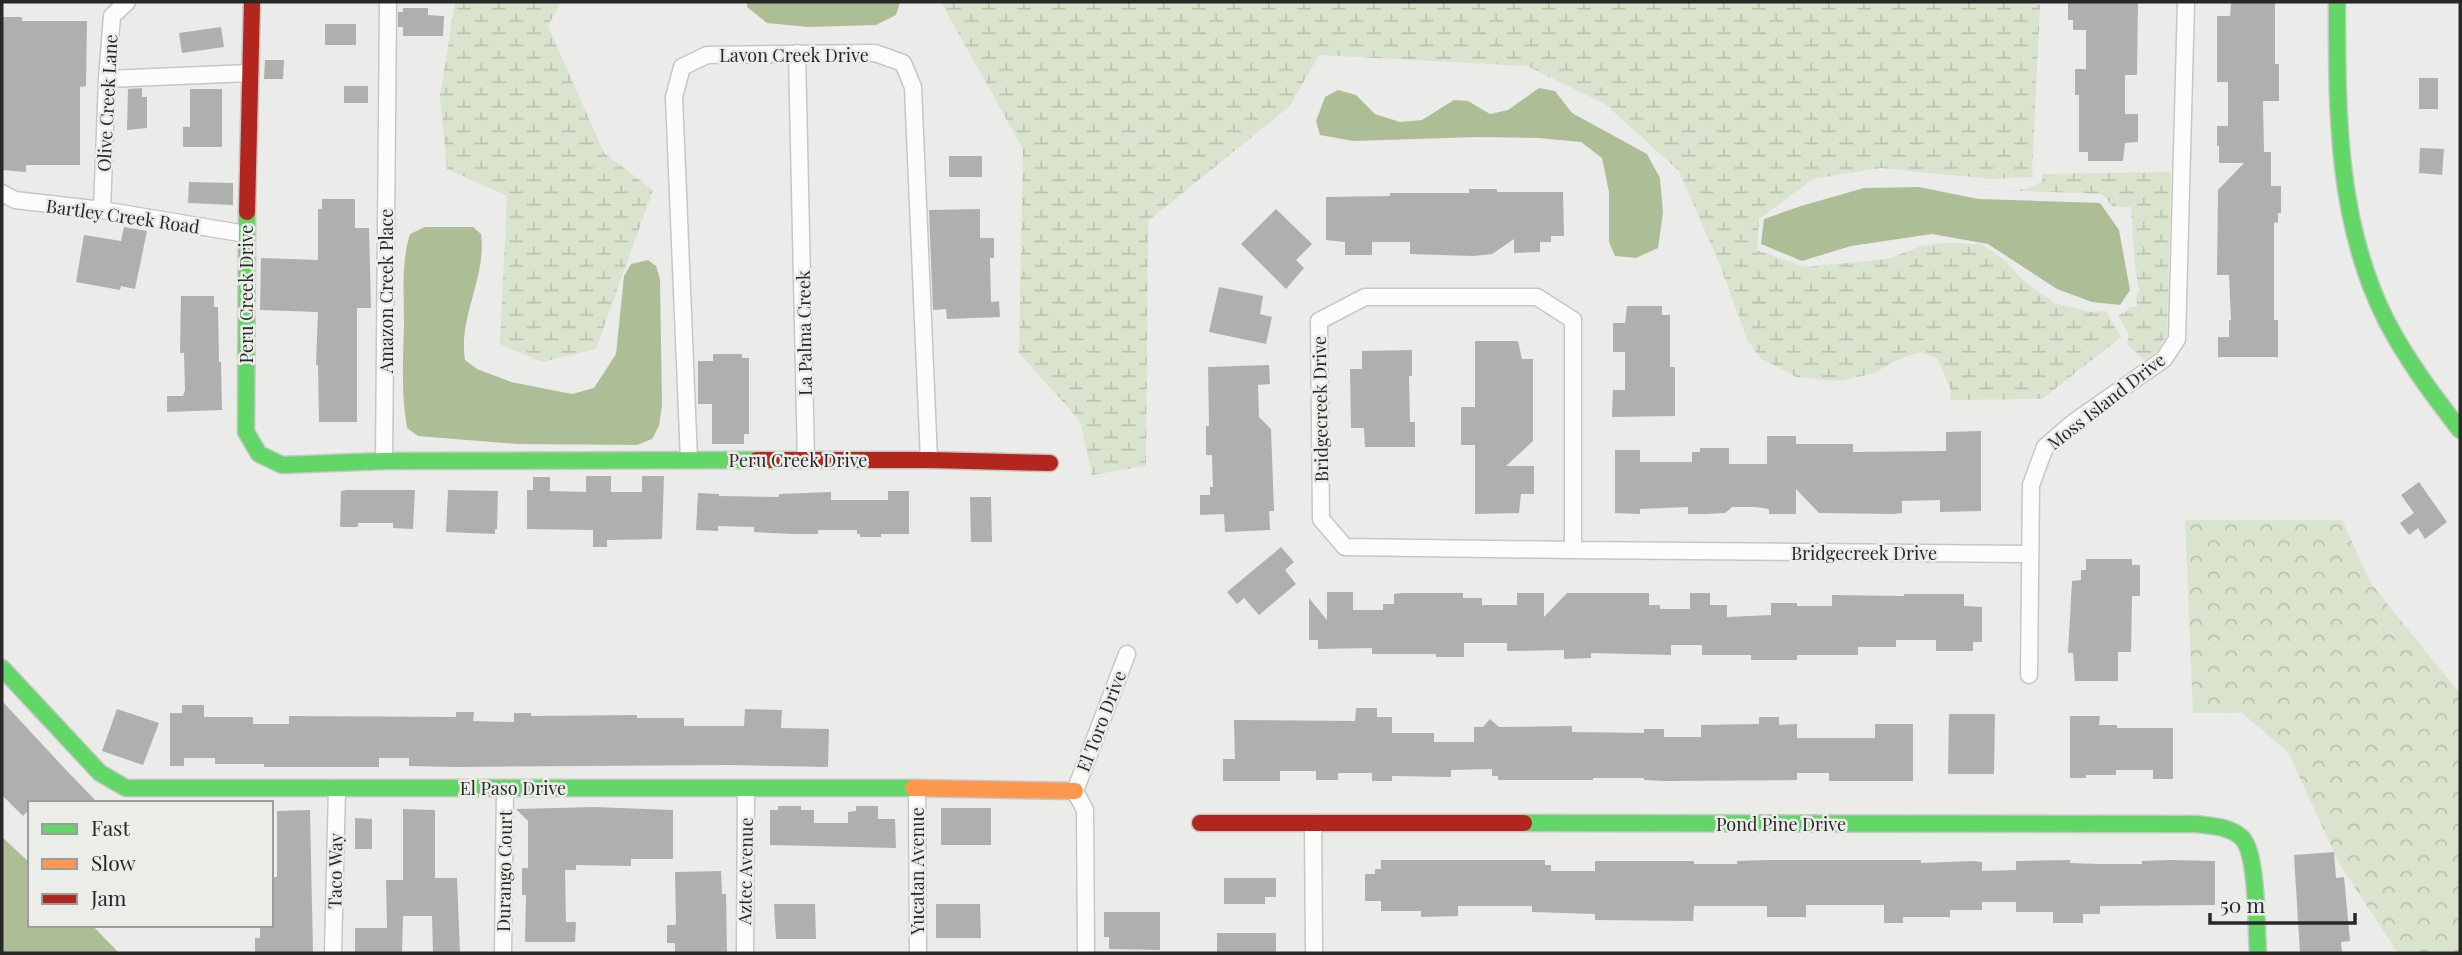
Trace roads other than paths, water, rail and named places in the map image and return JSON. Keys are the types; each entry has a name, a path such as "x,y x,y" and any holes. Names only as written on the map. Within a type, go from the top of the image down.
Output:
{"street":[{"name":"Olive Creek Lane","path":"102,210 112,16 127,2"},
{"name":"Peru Creek Drive","path":"251,2 246,234 246,432 259,454 282,465 384,461 689,460 1050,463"},
{"name":"Amazon Creek Place","path":"384,461 388,2"},
{"name":"Moss Island Drive","path":"2029,675 2031,485 2045,447 2074,422 2164,359 2177,339 2186,2"},
{"path":"2337,2 2339,148 2346,201 2358,251 2377,301 2403,350 2460,430"},
{"name":"La Palma Creek","path":"797,53 806,460"},
{"name":"Lavon Creek Drive","path":"689,460 674,97 682,67 706,55 876,53 902,63 914,88 929,460"},
{"path":"107,79 250,73"},
{"name":"Bartley Creek Road","path":"2,193 15,201 102,210 246,234"},
{"name":"Bridgecreek Drive","path":"1573,551 1573,320 1536,297 1365,297 1319,321 1321,519 1345,547 1573,551 2029,554"},
{"name":"El Toro Drive","path":"1086,953 1085,810 1075,791 1127,654"},
{"name":"El Paso Drive","path":"2,668 100,773 126,788 917,788 1075,791"},
{"name":"Taco Way","path":"333,953 337,788"},
{"name":"Durango Court","path":"503,953 505,788"},
{"name":"Aztec Avenue","path":"745,953 746,788"},
{"name":"Yucatan Avenue","path":"917,788 918,953"},
{"name":"Pond Pine Drive","path":"1200,823 2195,824 2222,827 2237,834 2247,843 2252,869 2258,953"},
{"path":"1313,823 1314,953"}]}
